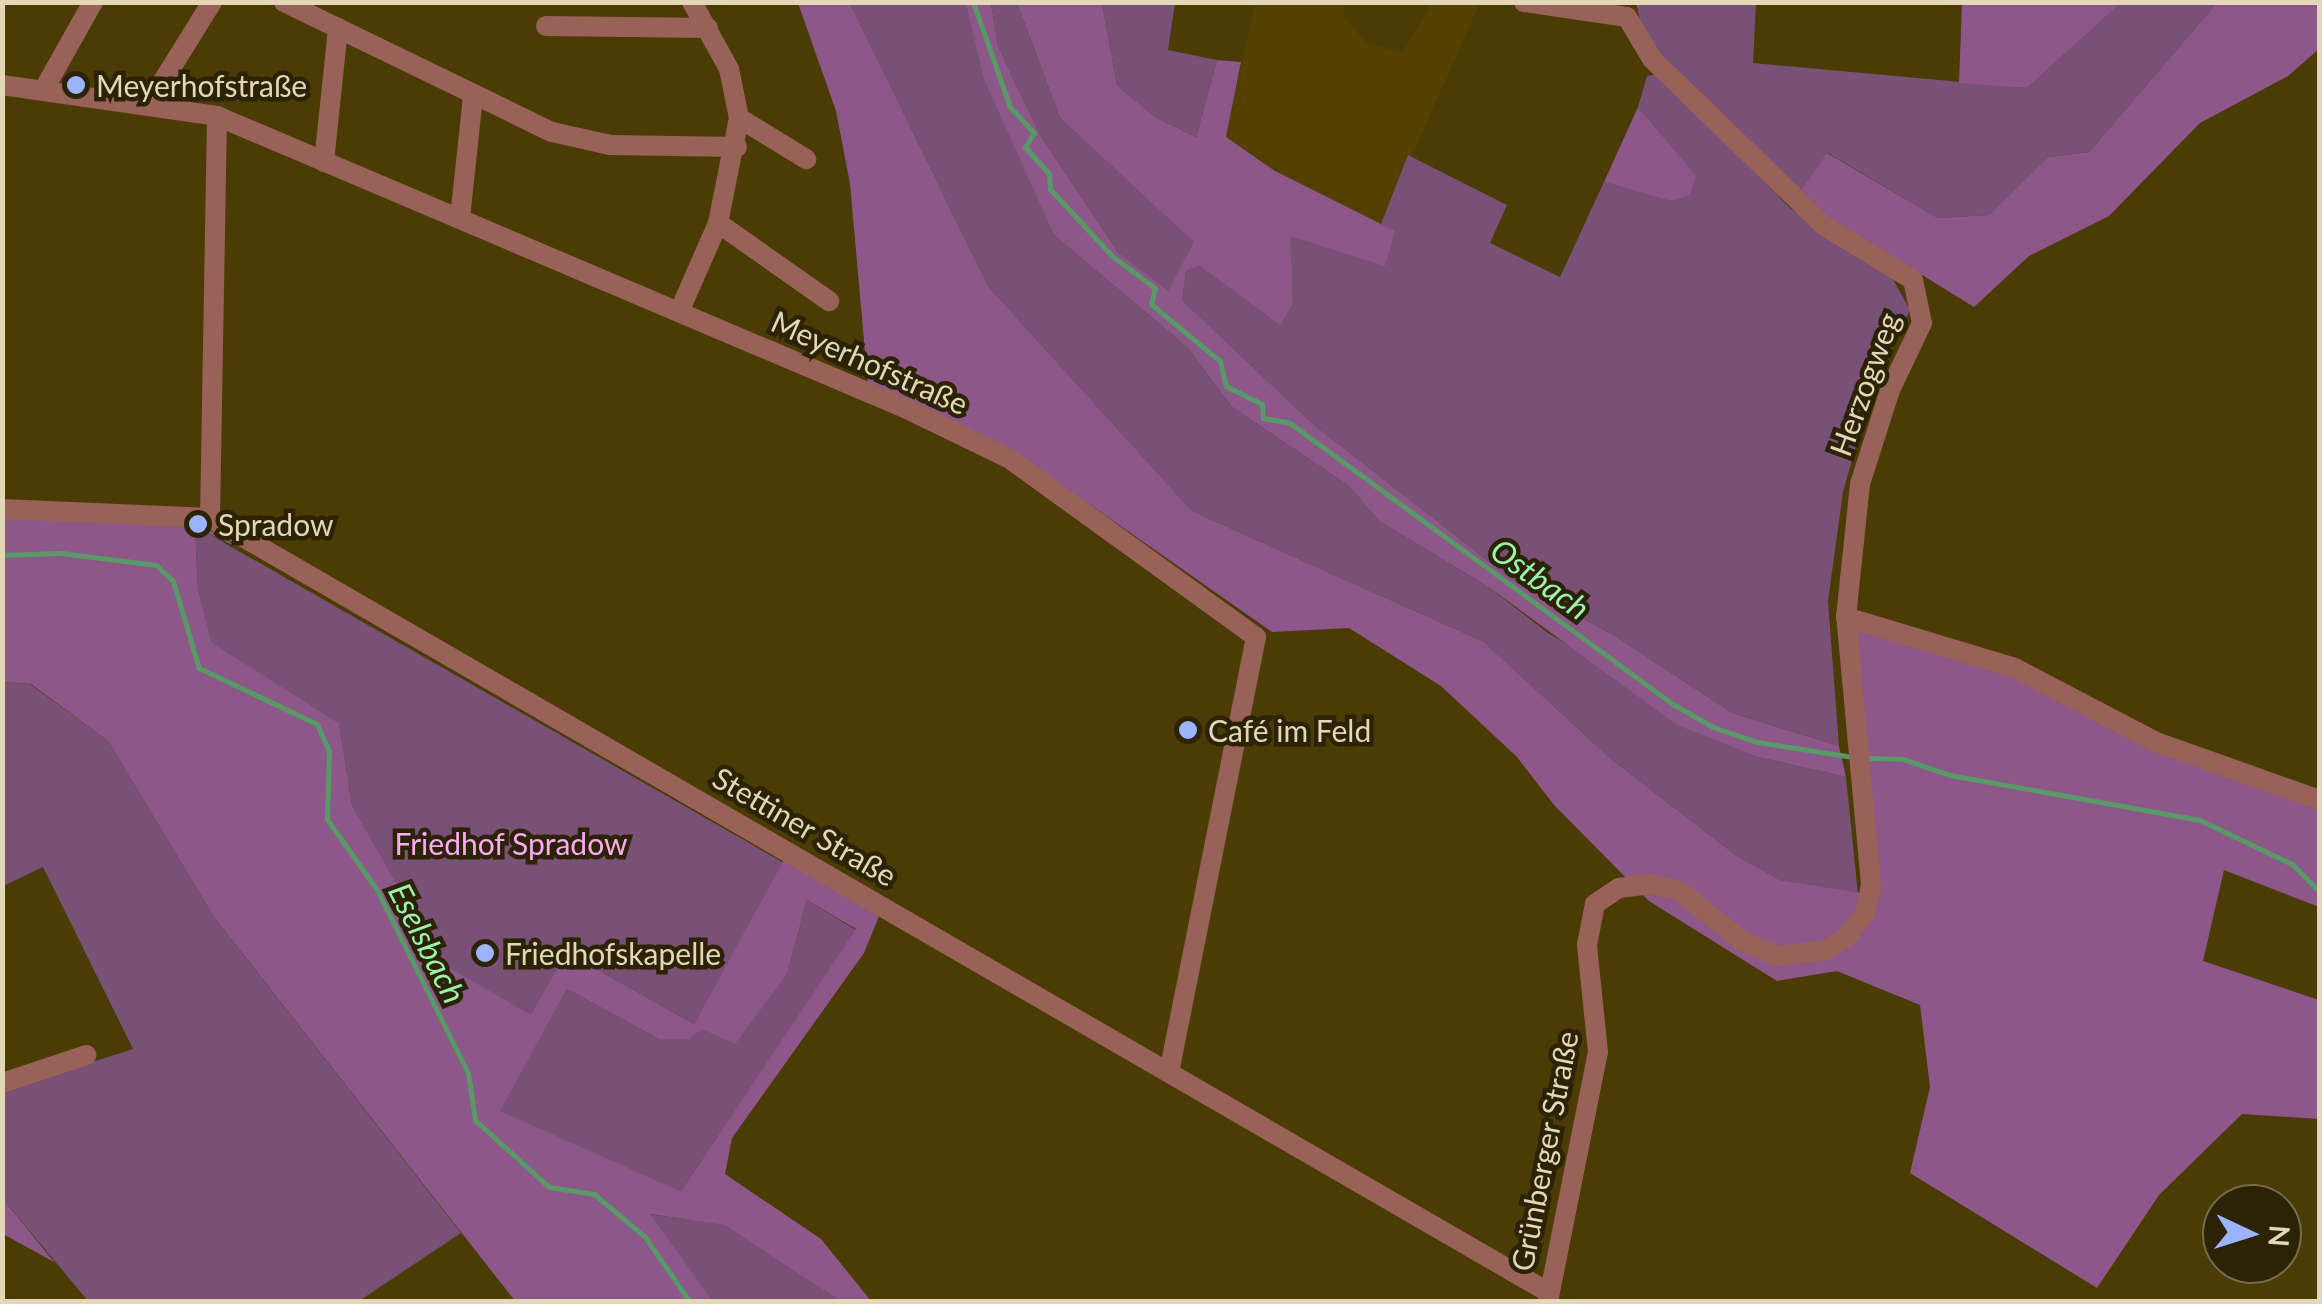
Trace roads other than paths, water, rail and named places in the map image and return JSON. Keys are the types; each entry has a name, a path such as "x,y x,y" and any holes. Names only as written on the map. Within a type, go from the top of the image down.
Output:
{"street":[{"path":"42,91 94,2"},
{"path":"148,104 212,2"},
{"path":"284,2 472,97 573,138 736,147"},
{"path":"680,312 718,223 739,118 729,69 692,2"},
{"name":"Herzogweg","path":"1524,2 1627,10 1652,59 1740,148 1824,226 1913,280 1920,294 1922,323 1890,390 1860,484 1846,617"},
{"path":"546,26 708,28"},
{"path":"324,162 338,28"},
{"name":"Meyerhofstraße","path":"2,85 217,116 680,312 1010,458 1256,636 1169,1071"},
{"path":"460,218 472,97"},
{"path":"210,518 217,116"},
{"path":"739,118 806,159"},
{"path":"718,223 829,301"},
{"name":"Stettiner Straße","path":"2,510 210,518 1169,1071 1548,1297"},
{"path":"1846,617 2015,668 2156,742 2320,800"},
{"name":"Grünberger Straße","path":"1548,1297 1598,1052 1587,945 1595,904 1619,888 1650,884 1680,891 1742,941 1776,956 1826,950 1847,937 1866,912 1871,884 1846,617"},
{"path":"2,1083 86,1056"}],"waterway":[{"name":"Ostbach","path":"973,2 1010,107 1034,133 1025,147 1049,174 1050,189 1112,256 1155,288 1151,304 1220,361 1226,386 1262,404 1263,418 1290,423 1671,703 1713,727 1757,742 1853,757"},
{"name":"Eselsbach","path":"2,555 61,553 156,565 173,581 199,668 317,724 329,751 327,819 377,890 468,1073 475,1120 549,1187 594,1194 645,1237 690,1302"},
{"name":"Ostbach","path":"1864,758 1903,759 1950,775 2200,820 2292,864 2320,892"}],"place":[{"name":"Meyerhofstraße","path":"76,85"},
{"name":"Spradow","path":"198,524"},
{"name":"Café im Feld","path":"1188,730"},
{"name":"Friedhofskapelle","path":"485,953"}],"park label":[{"name":"Friedhof Spradow","path":"511,843"}]}
